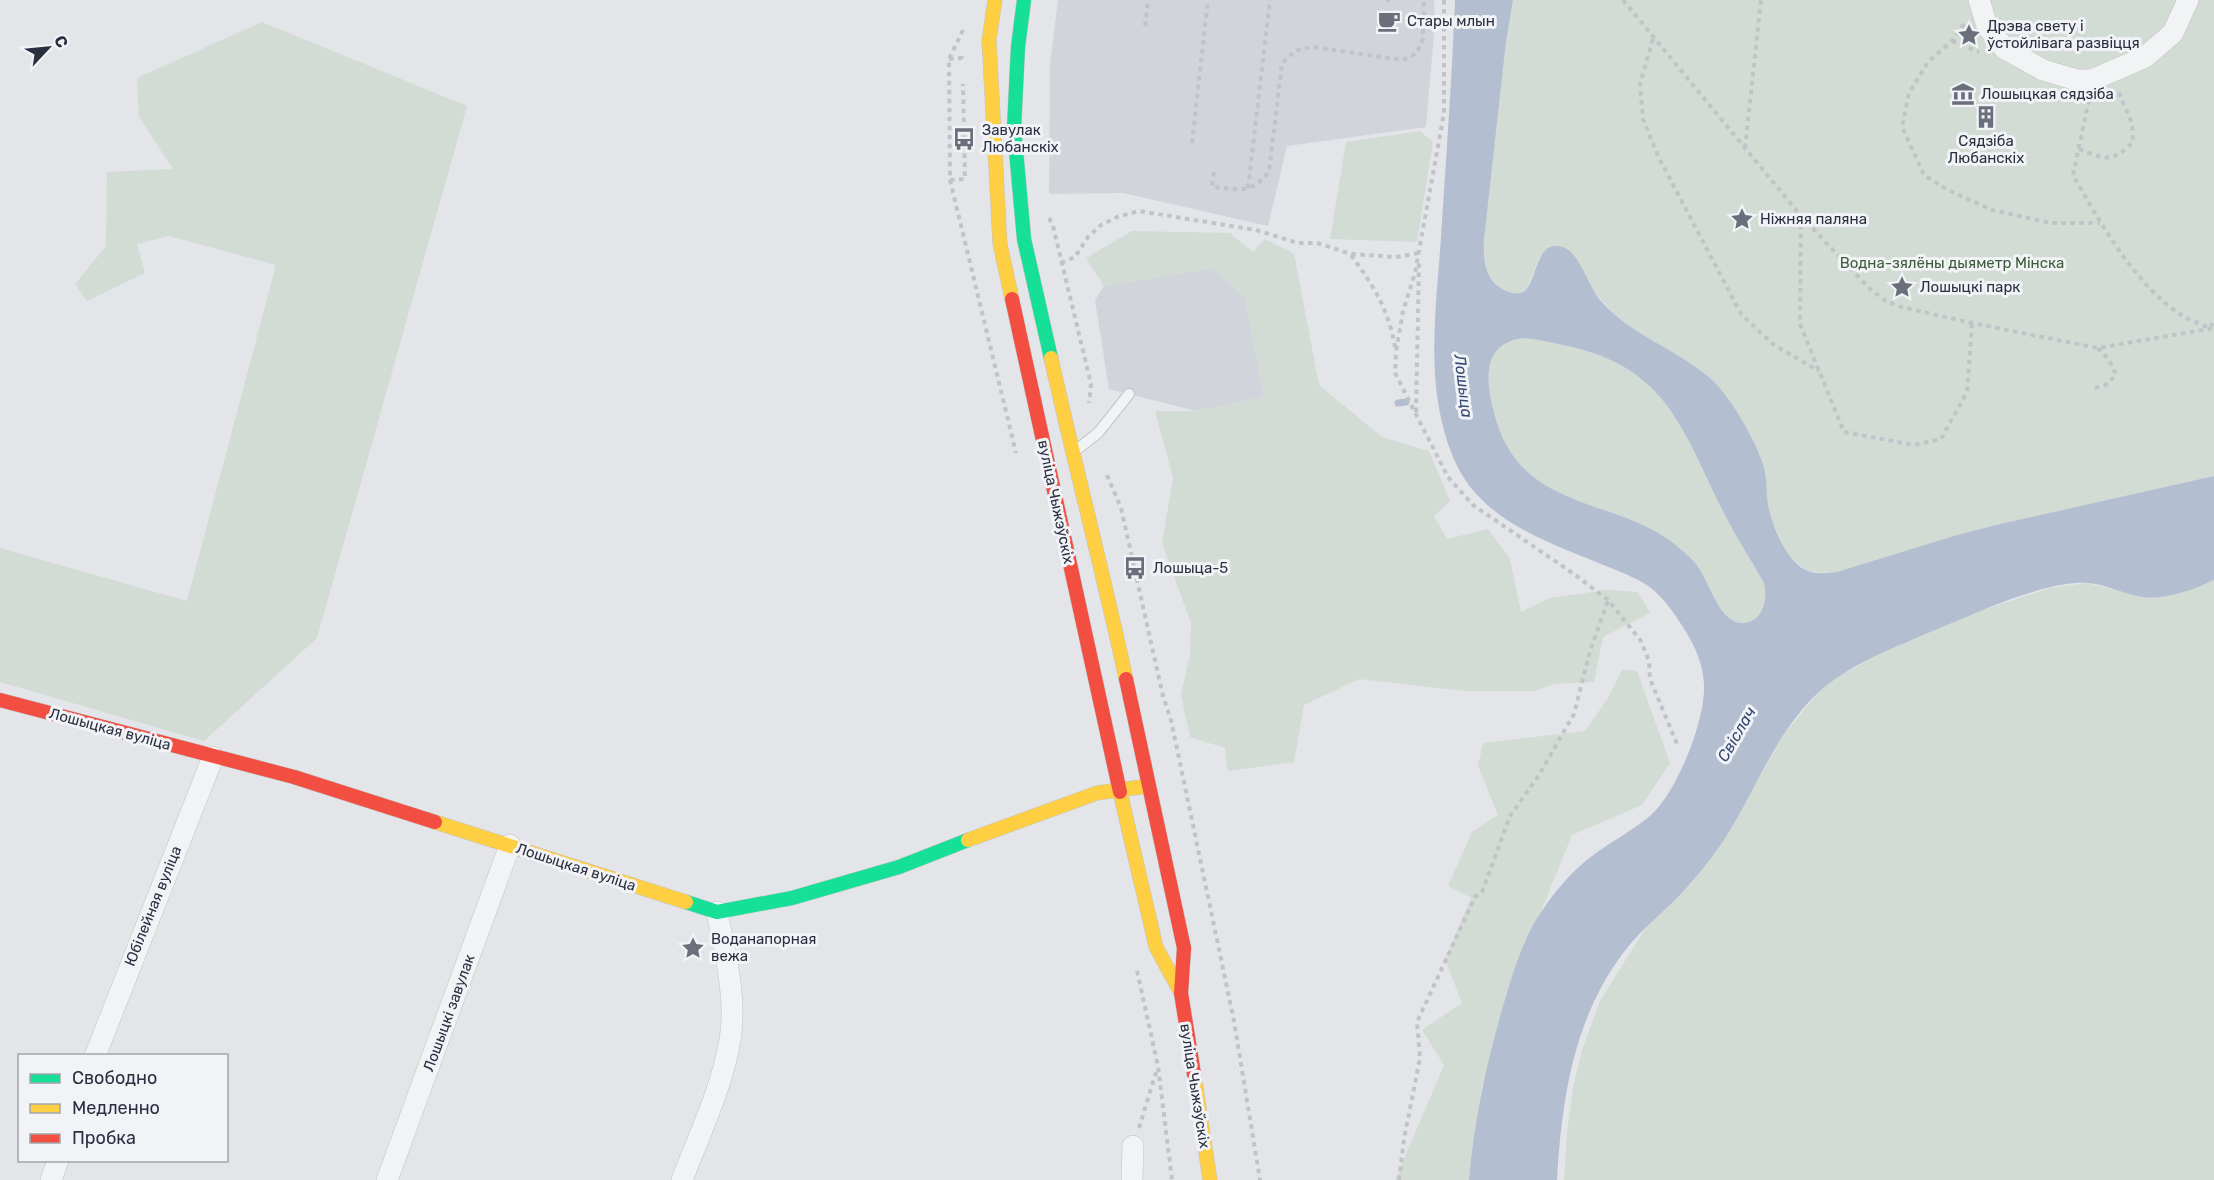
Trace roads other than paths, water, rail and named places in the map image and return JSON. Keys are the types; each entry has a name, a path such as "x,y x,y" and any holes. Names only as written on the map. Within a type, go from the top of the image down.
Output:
{"street":[{"name":"вуліца Чыжэўскіх","path":"995,0 989,40 1000,244 1060,456 1104,575 1184,948 1181,993 1210,1180"},
{"name":"вуліца Чыжэўскіх","path":"1024,0 1018,47 1014,129 1024,239 1119,790 1156,947 1181,993"},
{"path":"1979,0 1987,26 2004,48 2043,70 2077,80 2101,76 2145,57 2173,33 2188,0"},
{"name":"Лошыцкая вуліца","path":"0,700 294,777 717,912 792,898 899,867 1097,793 1148,786"},
{"name":"Юбілейная вуліца","path":"96,1054 213,757"},
{"name":"Лошыцкі завулак","path":"387,1180 510,845"},
{"path":"682,1180 719,1081 730,1040 729,978 717,912"},
{"path":"1132,1180 1133,1146"},
{"path":"51,1180 58,1162"}],"lane":[{"path":"1060,456 1091,439 1129,394"}],"water":[{"path":"1455,0 1513,0 1506,42 1484,240 1485,263 1490,276 1499,287 1506,291 1521,293 1528,287 1542,254 1548,248 1555,246 1565,248 1575,257 1600,300 1612,312 1625,323 1698,368 1711,379 1726,396 1750,434 1764,468 1768,505 1781,542 1792,559 1806,570 1817,573 1837,572 1996,525 2214,476 2214,580 2188,591 2151,598 2089,583 2060,585 2030,593 1978,612 1869,659 1831,682 1803,709 1776,746 1719,847 1684,891 1632,942 1613,968 1597,996 1575,1054 1568,1085 1557,1180 1469,1180 1482,1090 1507,991 1529,933 1558,889 1592,856 1650,816 1670,790 1695,735 1704,684 1701,663 1693,644 1674,614 1656,593 1633,577 1558,546 1515,525 1479,497 1464,478 1453,457 1438,403 1434,348","holes":["1522,338 1572,347 1605,358 1631,372 1653,389 1670,410 1684,433 1730,524 1764,583 1764,603 1759,615 1748,622 1733,621 1720,608 1696,564 1672,542 1649,528 1573,499 1549,487 1528,472 1510,451 1493,410 1489,390 1489,369 1493,357 1504,344"]}],"waterway":[{"path":"1398,403 1406,402"}],"place":[{"name":"Стары млын","path":"1389,21"},
{"name":"Дрэва свету і ўстойлівага развіцця","path":"1969,35"},
{"name":"Лошыцкая сядзіба","path":"1963,94"},
{"name":"Сядзіба Любанскіх","path":"1986,117"},
{"name":"Завулак Любанскіх","path":"964,139"},
{"name":"Ніжняя паляна","path":"1742,219"},
{"name":"Лошыцкі парк","path":"1902,287"},
{"name":"Лошыца-5","path":"1135,568"},
{"name":"Воданапорная вежа","path":"693,948"}],"park label":[{"name":"Водна-зялёны дыяметр Мінска","path":"1952,263"}],"water label":[{"name":"Лошыца","path":"1464,386"},
{"name":"Свіслач","path":"1736,734"}]}
